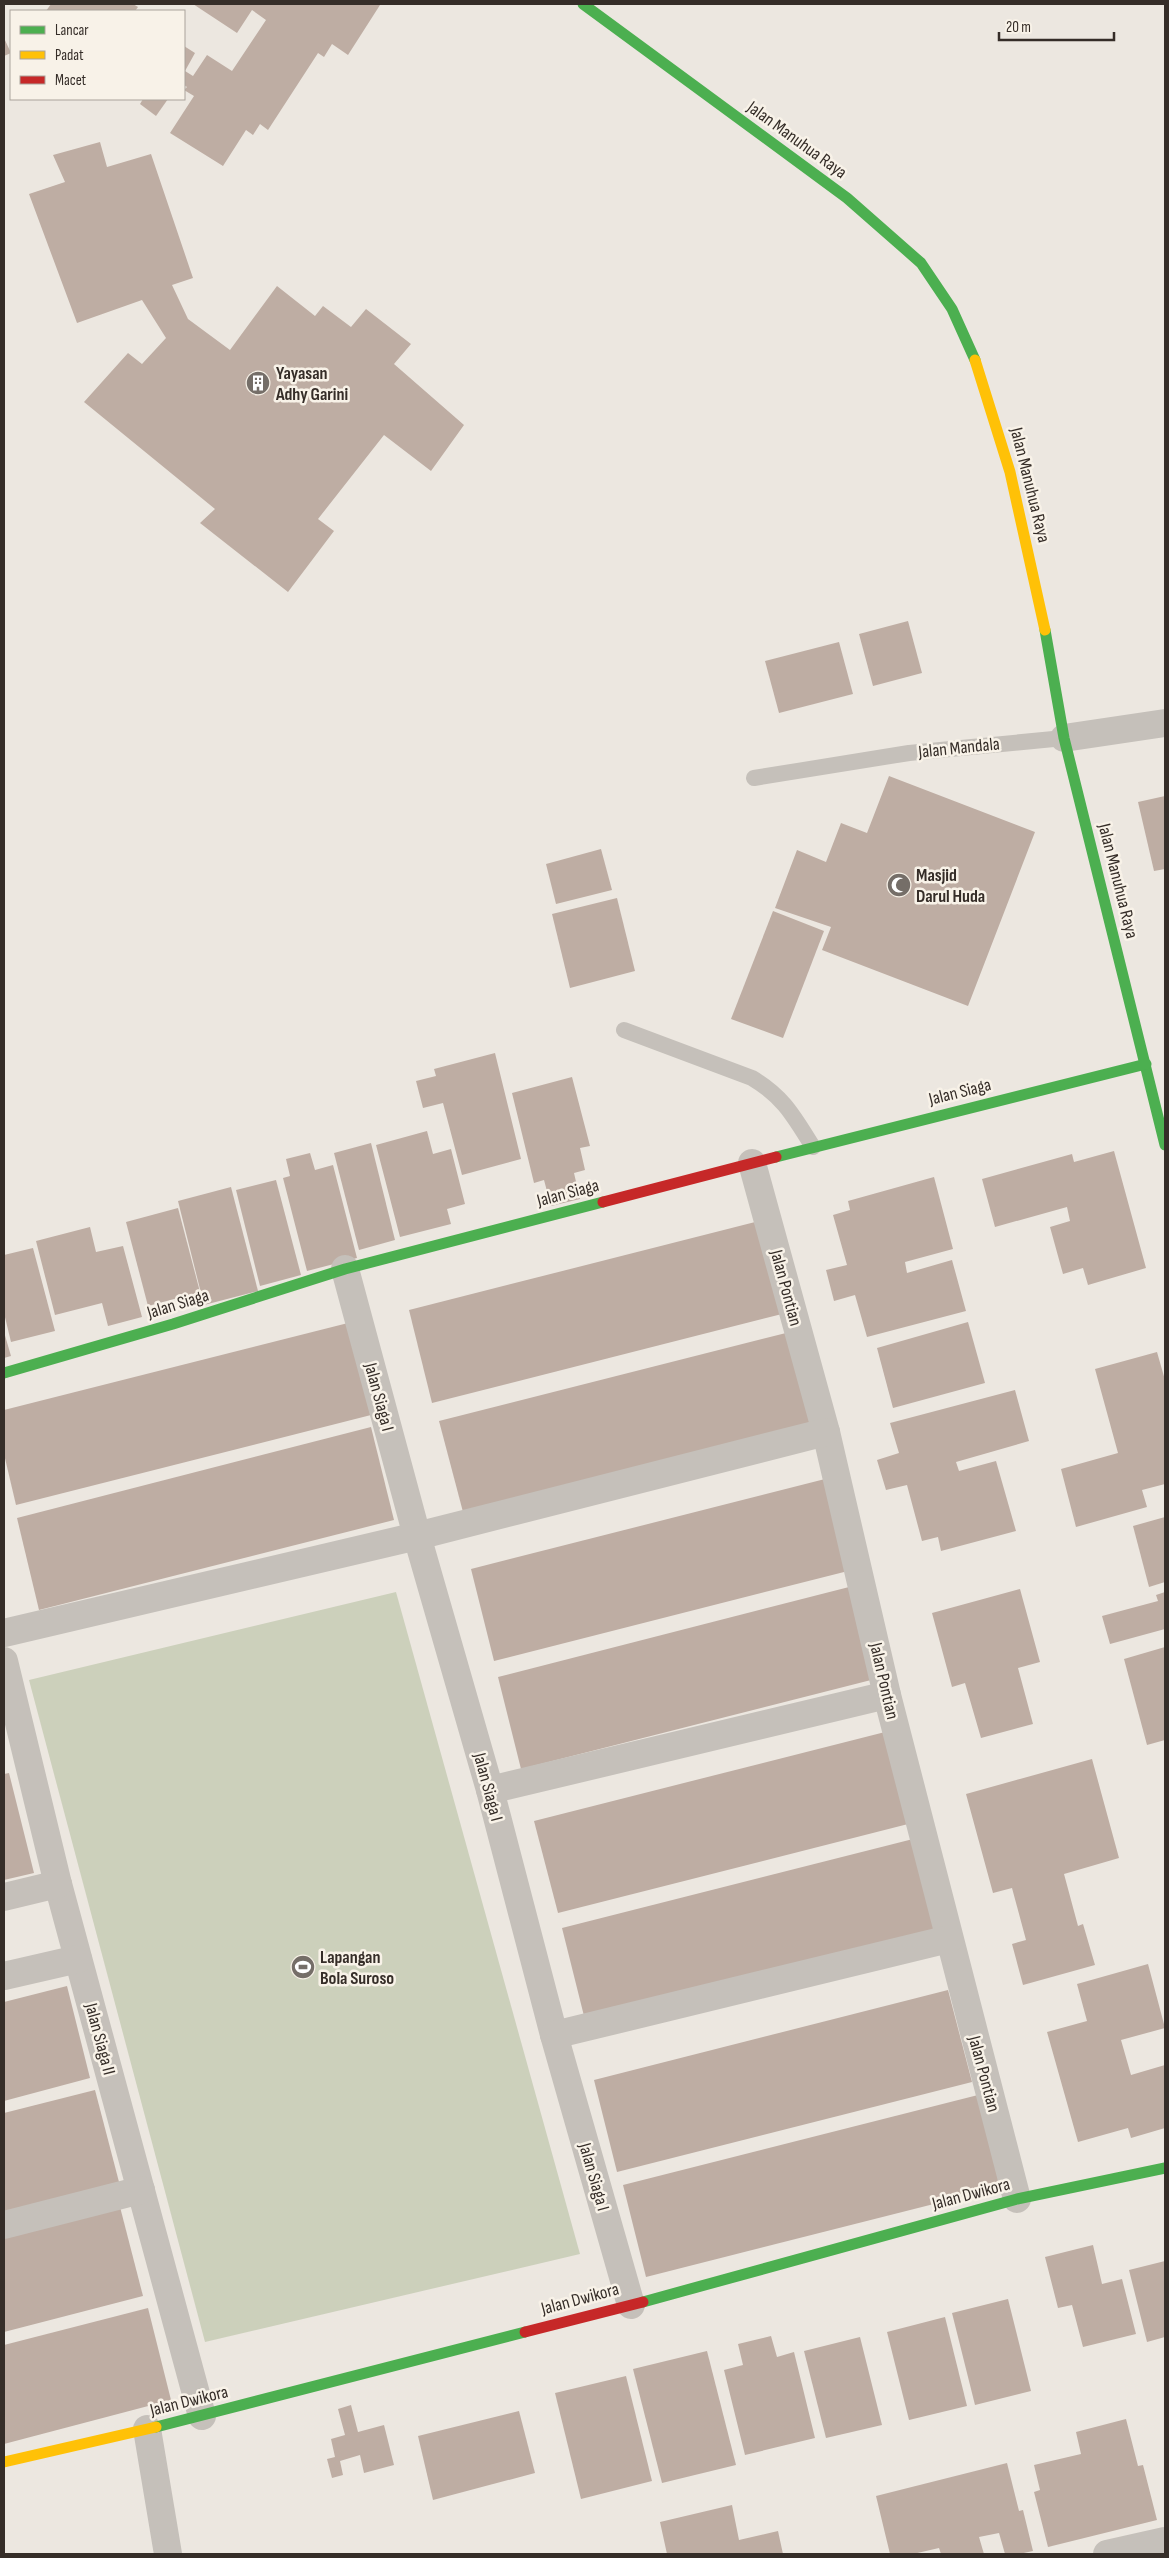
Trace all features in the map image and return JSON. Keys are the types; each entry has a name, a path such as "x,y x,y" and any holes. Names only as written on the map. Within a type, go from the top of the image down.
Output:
{"street":[{"name":"Jalan Manuhua Raya","path":"583,4 847,198 921,263 952,309 981,373 1010,472 1043,618 1064,738 1165,1145"},
{"name":"Jalan Mandala","path":"1064,738 1165,723"},
{"name":"Jalan Siaga","path":"4,1373 173,1324 345,1269 813,1147 1146,1064"},
{"name":"Jalan Pontian","path":"752,1163 826,1432 887,1695 1017,2199"},
{"name":"Jalan Siaga I","path":"345,1269 417,1536 490,1790 554,2035 631,2304"},
{"path":"4,1633 417,1536 826,1432"},
{"name":"Jalan Siaga II","path":"4,1661 58,1884 202,2416"},
{"path":"490,1790 887,1695"},
{"path":"4,1897 58,1884"},
{"path":"554,2035 949,1939"},
{"path":"4,1976 78,1959"},
{"name":"Jalan Dwikora","path":"4,2462 202,2416 631,2304 1017,2199 1165,2168"},
{"path":"4,2225 140,2190"},
{"path":"147,2429 168,2554"},
{"path":"1107,2554 1165,2542"}],"lane":[{"name":"Jalan Mandala","path":"754,778 909,753 1064,738"},
{"path":"624,1030 752,1078 768,1088 787,1105 813,1147"}],"green space":[{"name":"Lapangan Bola Suroso","path":"396,1592 580,2254 205,2342 29,1680"}],"building":[{"path":"51,4 133,4 138,7 136,10 47,10"},
{"path":"193,4 380,5 348,55 332,44 324,57 318,53 268,130 260,124 253,135 246,130 223,166 170,133 194,96 185,91 187,87 185,86 185,71 193,76 207,55 232,71 266,20 252,10 237,33"},
{"path":"4,38 10,53 4,56"},
{"path":"185,47 195,53 185,71"},
{"path":"142,100 167,100 156,116 140,104"},
{"name":"Yayasan Adhy Garini","path":"100,142 107,167 151,154 193,278 172,285 188,319 230,350 277,286 315,316 323,306 351,327 366,309 411,344 394,364 464,425 431,471 384,435 318,519 334,531 288,592 200,523 215,509 84,402 128,353 142,364 166,338 142,300 77,323 29,194 65,182 53,155"},
{"path":"908,621 922,673 873,686 859,634"},
{"path":"839,642 853,694 779,713 765,661"},
{"name":"Masjid Darul Huda","path":"889,776 1035,832 968,1006 822,950 831,927 775,908 797,850 826,862 841,823 867,833"},
{"path":"1165,796 1165,869 1154,871 1138,802"},
{"path":"601,849 612,890 556,904 546,864"},
{"path":"617,898 635,971 570,988 552,914"},
{"path":"773,911 824,931 783,1038 731,1019"},
{"path":"495,1053 521,1159 462,1175 443,1103 423,1108 416,1081 436,1076 434,1069"},
{"path":"572,1077 590,1146 580,1148 585,1170 574,1173 580,1199 551,1206 544,1180 534,1183 512,1093"},
{"path":"427,1131 433,1154 451,1149 465,1204 447,1209 451,1224 400,1237 376,1145"},
{"path":"371,1143 395,1240 359,1250 334,1153"},
{"path":"1114,1151 1146,1268 1088,1285 1083,1268 1063,1274 1050,1227 1070,1221 1067,1207 995,1227 982,1179 1072,1154 1074,1162"},
{"path":"310,1153 315,1170 333,1165 357,1258 307,1271 283,1178 290,1176 286,1159"},
{"path":"934,1177 953,1249 905,1262 907,1273 952,1260 966,1311 867,1337 855,1295 834,1301 826,1270 847,1265 833,1215 850,1210 848,1201"},
{"path":"276,1180 301,1275 260,1286 236,1190"},
{"path":"231,1187 258,1291 204,1305 178,1201"},
{"path":"178,1208 200,1292 148,1306 126,1222"},
{"path":"763,1220 786,1313 432,1403 409,1310"},
{"path":"90,1227 96,1252 123,1246 142,1317 108,1326 102,1303 55,1315 36,1241"},
{"path":"33,1248 55,1331 11,1342 4,1313 4,1255"},
{"path":"968,1322 985,1383 893,1408 877,1348"},
{"path":"348,1323 371,1415 16,1505 4,1454 4,1410"},
{"path":"794,1331 817,1423 463,1512 439,1421"},
{"path":"4,1332 11,1356 4,1358"},
{"path":"1157,1352 1165,1380 1165,1484 1142,1490 1147,1507 1076,1527 1061,1469 1118,1453 1095,1369"},
{"path":"1015,1390 1029,1441 956,1462 959,1471 996,1461 1016,1531 941,1551 938,1537 922,1541 907,1485 886,1490 877,1460 899,1453 890,1423"},
{"path":"371,1427 394,1520 39,1610 17,1518"},
{"path":"825,1479 848,1571 494,1661 471,1569"},
{"path":"1165,1517 1165,1582 1149,1587 1133,1526"},
{"path":"853,1586 875,1679 521,1769 498,1677"},
{"path":"1020,1589 1040,1662 1018,1668 1033,1724 981,1738 965,1683 952,1687 932,1613"},
{"path":"1165,1592 1165,1629 1110,1644 1102,1616 1158,1601 1156,1595"},
{"path":"1165,1647 1165,1740 1147,1745 1124,1659"},
{"path":"889,1731 912,1823 558,1913 534,1821"},
{"path":"1092,1759 1119,1858 1064,1874 1078,1926 1083,1924 1095,1965 1023,1985 1012,1944 1026,1940 1012,1888 993,1893 966,1794"},
{"path":"9,1773 34,1873 4,1880 4,1774"},
{"path":"917,1838 940,1930 585,2020 562,1928"},
{"path":"1148,1964 1165,2028 1121,2040 1131,2075 1165,2065 1165,2128 1131,2138 1128,2128 1078,2142 1047,2032 1087,2021 1077,1984"},
{"path":"67,1986 90,2078 4,2101 4,2002"},
{"path":"948,1990 972,2082 617,2172 594,2080"},
{"path":"95,2090 119,2182 4,2212 4,2113"},
{"path":"978,2095 1001,2187 646,2277 623,2185"},
{"path":"119,2203 143,2296 4,2332 4,2233"},
{"path":"1093,2245 1102,2284 1122,2279 1136,2334 1083,2347 1072,2305 1058,2308 1045,2257"},
{"path":"1165,2261 1165,2337 1147,2342 1129,2270"},
{"path":"1008,2299 1031,2391 975,2405 952,2313"},
{"path":"148,2308 171,2400 4,2444 4,2345"},
{"path":"945,2317 967,2406 909,2420 887,2332"},
{"path":"771,2336 777,2357 794,2352 815,2438 745,2455 724,2370 743,2365 738,2344"},
{"path":"860,2337 882,2425 826,2438 804,2351"},
{"path":"707,2351 736,2465 662,2483 633,2369"},
{"path":"626,2376 652,2481 581,2499 555,2393"},
{"path":"351,2405 358,2432 384,2425 394,2465 364,2473 360,2455 340,2461 343,2475 332,2478 327,2459 335,2457 331,2439 345,2435 338,2409"},
{"path":"519,2411 535,2473 433,2500 418,2436"},
{"path":"1126,2419 1138,2466 1143,2465 1157,2520 1048,2547 1034,2492 1040,2490 1034,2465 1081,2454 1076,2432"},
{"path":"1007,2463 1019,2511 1023,2510 1033,2551 1005,2554 999,2533 979,2537 984,2554 941,2554 939,2548 913,2554 890,2554 876,2496"},
{"path":"732,2505 739,2540 778,2531 783,2554 667,2554 660,2522"}],"traffic: fast":[{"path":"583,4 847,198 921,263 952,309 975,360"},
{"path":"1045,630 1064,738 1165,1145"},
{"path":"776,1157 1146,1064"},
{"path":"4,1373 173,1324 345,1269 603,1202"},
{"path":"643,2302 1017,2199 1165,2168"},
{"path":"156,2427 525,2332"}],"traffic: slow":[{"path":"975,360 1010,472 1045,630"},
{"path":"4,2462 156,2427"}],"traffic: jam":[{"path":"603,1202 776,1157"},
{"path":"525,2332 643,2302"}],"place":[{"name":"Yayasan Adhy Garini","path":"258,383"},
{"name":"Masjid Darul Huda","path":"899,885"},
{"name":"Lapangan Bola Suroso","path":"303,1967"}]}
